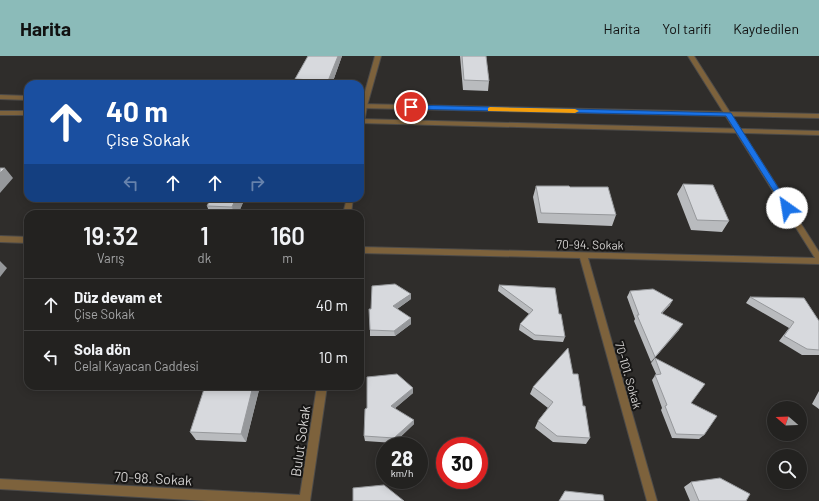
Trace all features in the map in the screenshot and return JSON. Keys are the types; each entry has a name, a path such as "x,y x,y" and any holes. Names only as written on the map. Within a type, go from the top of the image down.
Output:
{"street":[{"path":"364,100 378,56"},
{"path":"692,56 819,260"},
{"path":"0,97 24,98"},
{"path":"364,106 819,116"},
{"path":"0,113 24,113"},
{"path":"364,121 819,133"},
{"path":"0,239 24,240"},
{"name":"70-94. Sokak","path":"364,250 819,260"},
{"name":"70-101. Sokak","path":"583,255 652,501"},
{"name":"Bulut Sokak","path":"305,501 321,390"},
{"name":"70-98. Sokak","path":"1,485 305,501"}],"building":[{"path":"308,56 338,56 328,80 295,79"},
{"path":"462,56 486,56 489,81 464,80"},
{"path":"0,168 5,168 0,173"},
{"path":"683,184 713,185 729,221 697,220"},
{"path":"536,186 608,187 616,215 541,213"},
{"path":"209,202 234,202 232,207 207,206"},
{"path":"395,284 411,294 393,306 411,318 394,331 370,330 369,309 371,309 372,286"},
{"path":"499,285 555,288 559,314 561,314 565,337 535,335 520,324 533,310"},
{"path":"653,289 673,300 661,313 683,324 655,357 637,315 639,315 630,291"},
{"path":"750,297 804,298 819,321 819,350 807,349 784,336 794,322"},
{"path":"568,348 573,374 578,374 590,438 557,436 538,421 553,402 533,387"},
{"path":"655,358 705,384 691,403 717,416 704,435 676,434 665,406 667,405 655,375 661,374"},
{"path":"397,374 413,388 391,406 414,420 395,437 364,436 365,409 367,408 367,377"},
{"path":"204,390 252,390 241,434 190,432"},
{"path":"720,478 750,494 746,501 699,501 691,482"},
{"path":"376,486 376,489 389,489 404,501 353,501 353,488"},
{"path":"565,491 603,495 604,501 559,501"}],"slow traffic":[{"path":"490,109 575,111"}],"route":[{"path":"411,107 728,114 787,208"}]}
